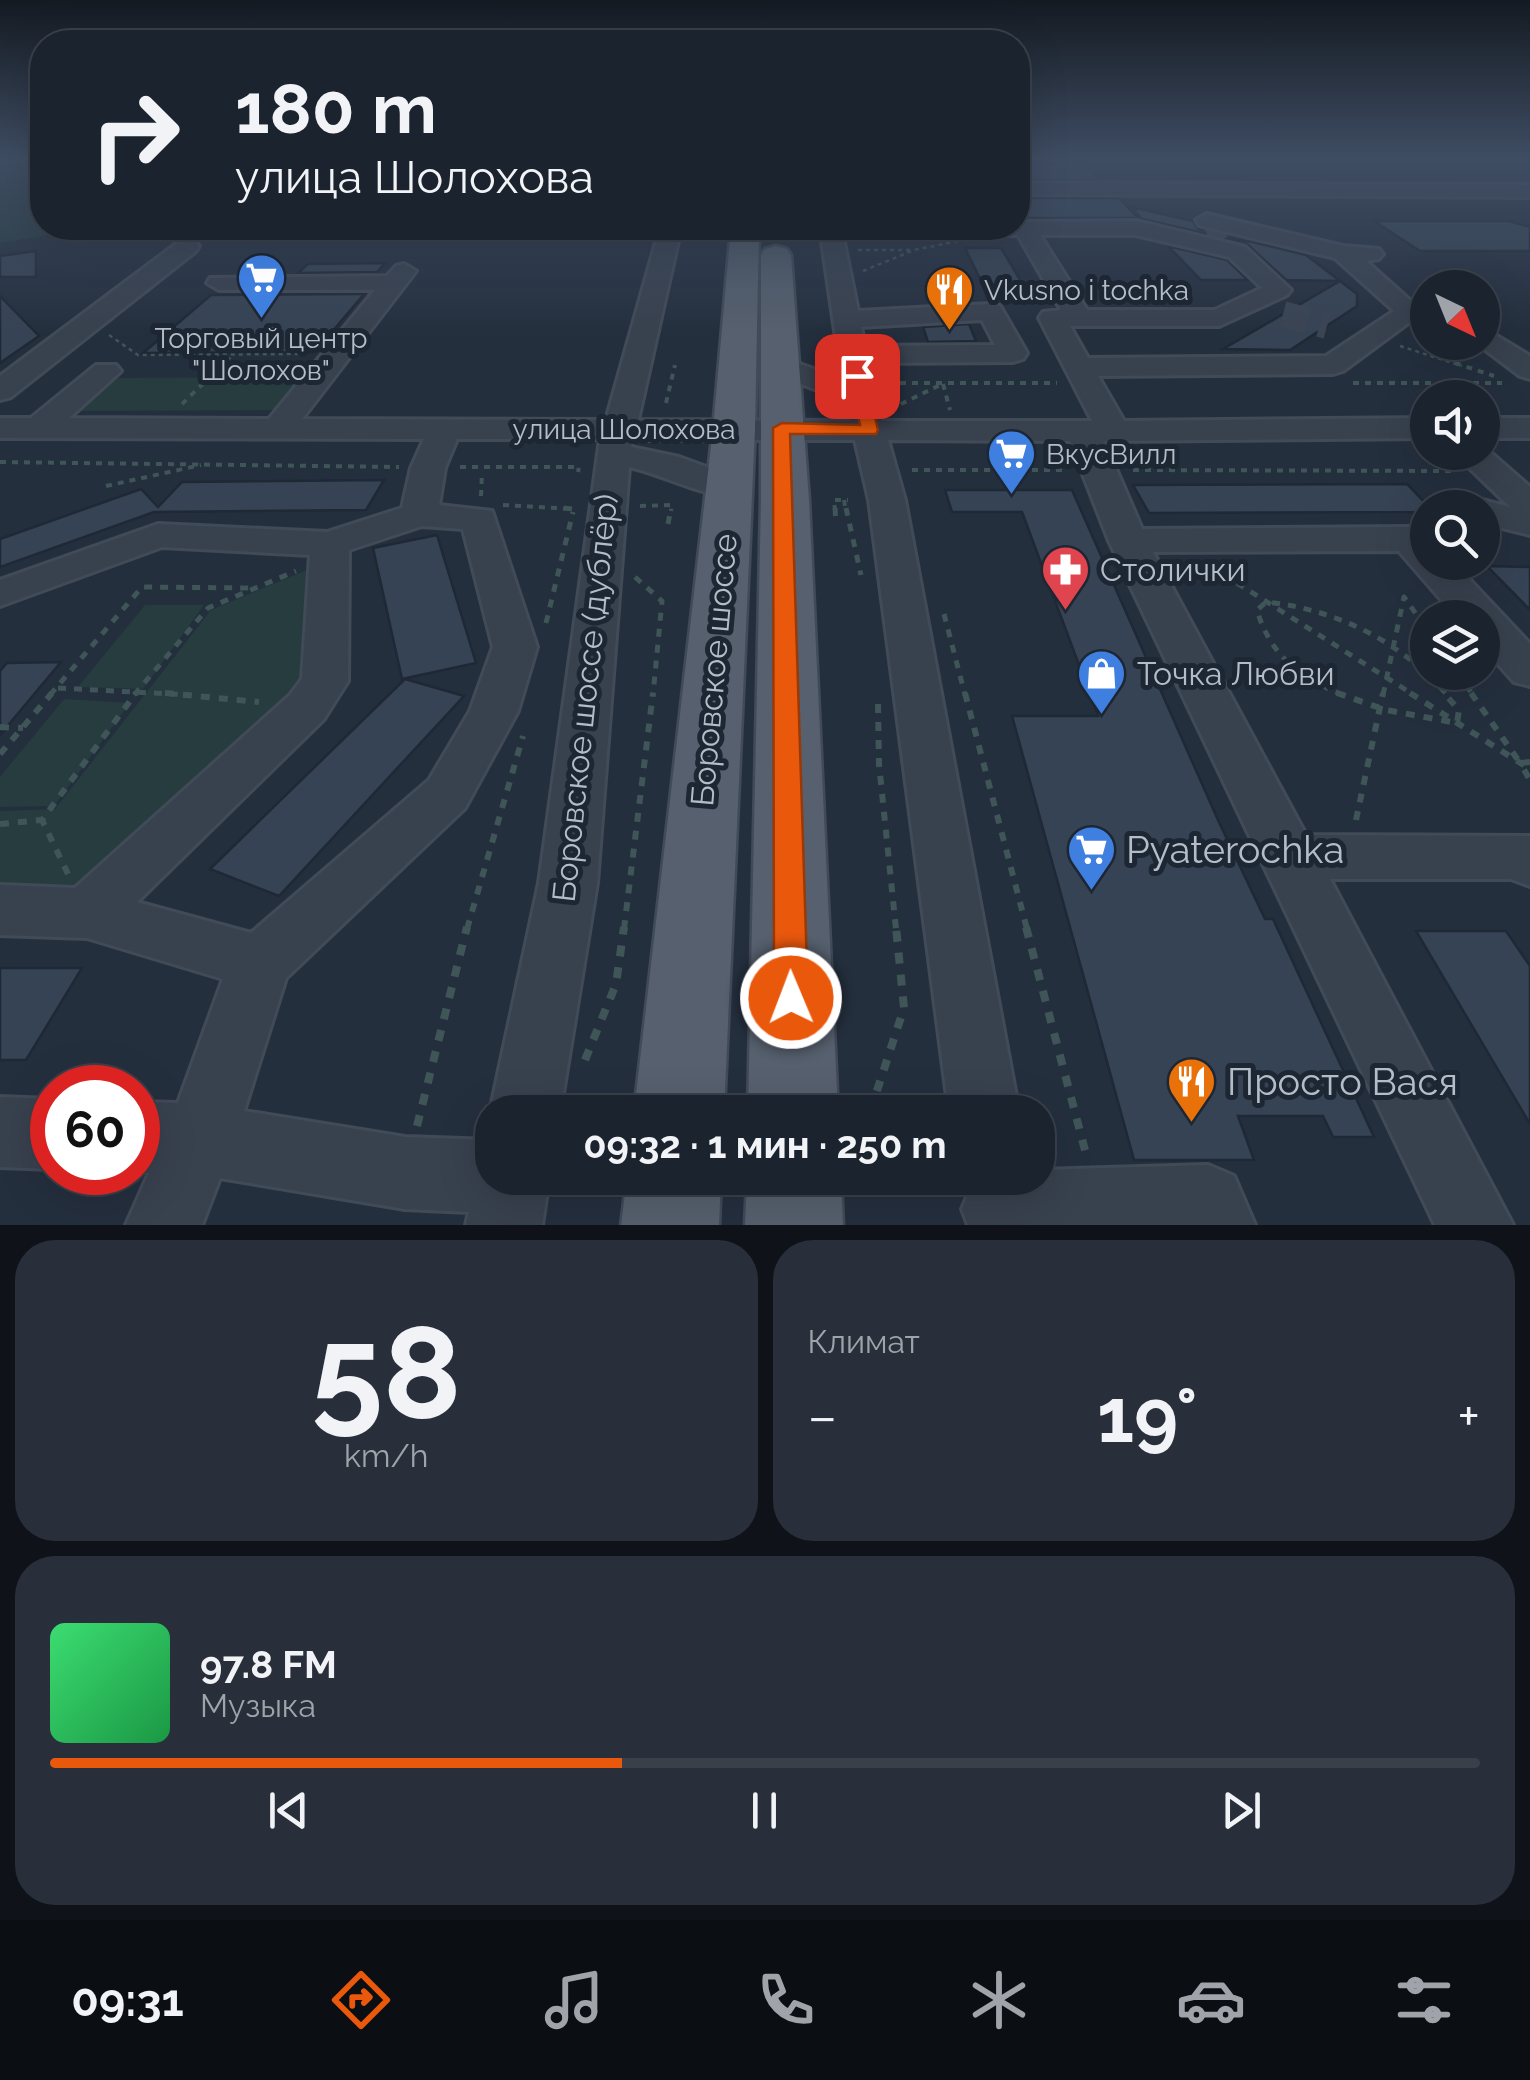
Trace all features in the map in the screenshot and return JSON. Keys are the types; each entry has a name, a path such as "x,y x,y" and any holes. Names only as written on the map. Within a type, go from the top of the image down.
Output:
{"main road":[{"name":"Боровское шоссе","path":"745,240 748,448 792,1095"},
{"name":"Боровское шоссе","path":"681,1095 748,448 777,365 776,240"},
{"path":"670,1225 673,1195"},
{"path":"794,1195 794,1225"}],"street":[{"path":"1062,217 1136,228 1351,246 1410,283"},
{"path":"1176,217 1214,233 1278,290 1219,318 1052,318 1077,367 1092,448 1148,541 1288,857 1475,1225"},
{"path":"1030,238 1079,318"},
{"name":"Боровское шоссе (дублёр)","path":"528,1095 568,884 594,656 604,506 603,457 673,240"},
{"path":"832,240 854,355 884,413 887,500 981,1095"},
{"path":"0,391 188,246"},
{"path":"1077,367 1334,365 1382,340 1410,312 1351,246"},
{"path":"219,283 399,277 278,430"},
{"path":"1246,305 1283,314"},
{"path":"846,320 991,312 1012,352 854,355"},
{"path":"1342,330 1382,340"},
{"path":"1500,353 1523,376"},
{"path":"777,365 884,413"},
{"path":"39,428 106,371"},
{"name":"улица Шолохова","path":"0,428 444,430 603,457 748,448 884,413 1092,448 1410,429"},
{"path":"1500,428 1530,428"},
{"path":"0,594 158,536 330,550 423,491 444,430"},
{"path":"603,457 667,464 748,448"},
{"path":"1489,470 1530,506"},
{"path":"164,1225 169,1138 260,962 447,794 494,711 515,647 480,518 423,491"},
{"path":"1500,514 1530,524"},
{"path":"1500,539 1530,539"},
{"path":"1148,541 1410,550"},
{"path":"87,913 307,707 325,680 330,550"},
{"path":"1450,580 1467,600"},
{"path":"1500,638 1530,671"},
{"path":"1288,857 1525,857 1530,863"},
{"path":"0,910 87,913 260,962"},
{"path":"0,1132 30,1133"},
{"path":"169,1138 405,1173 475,1175"},
{"path":"504,1225 510,1195"},
{"path":"998,1204 1208,1202 1218,1225"}],"path":[{"path":"863,271 914,250 952,240"},
{"path":"946,243 954,245"},
{"path":"858,250 914,250"},
{"path":"90,322 138,355 338,354"},
{"path":"1382,340 1523,376"},
{"path":"173,413 234,354"},
{"path":"666,403 675,364"},
{"path":"884,413 943,384"},
{"path":"884,413 943,384"},
{"path":"943,384 950,414"},
{"path":"884,413 912,470 913,485"},
{"path":"912,470 1092,448 1410,459"},
{"path":"0,462 210,464 423,491 579,467 603,457"},
{"path":"106,486 210,464"},
{"path":"836,523 834,500 857,500"},
{"path":"844,500 864,589"},
{"path":"498,506 517,503 574,508 544,639"},
{"path":"634,521 636,506 672,505 668,524"},
{"path":"1148,541 1266,602 1530,766"},
{"path":"0,824 42,820 138,690 208,608 330,550"},
{"path":"579,1076 616,984 648,758 662,601 624,567"},
{"path":"0,754 142,586 255,588"},
{"path":"939,596 1099,1205"},
{"path":"1348,857 1404,597 1410,606"},
{"path":"1266,602 1297,602 1328,613 1393,649 1438,682 1459,710 1458,723 1417,720 1322,684 1275,652 1257,610 1266,602"},
{"path":"58,688 138,690 307,707"},
{"path":"1469,690 1530,780"},
{"path":"876,1095 904,1008 880,764 878,695"},
{"path":"0,727 23,728"},
{"path":"405,1173 466,931 524,731"},
{"path":"42,820 87,913"}],"green space":[{"path":"0,217 30,217 30,238 0,243"},
{"path":"311,377 284,410 72,411 110,378"},
{"path":"307,570 312,703 95,890 0,892 0,811 55,809 211,610"},
{"path":"145,605 204,605 143,689 78,687"},
{"path":"64,699 130,703 54,806 0,807 0,777"}],"building":[{"path":"1030,217 1137,217 1030,218"},
{"path":"1176,217 1193,221 1198,229 1306,255 1340,281 1286,280 1246,243 1142,219"},
{"path":"1374,221 1509,221 1530,227 1530,251 1420,251"},
{"path":"1168,246 1227,260 1248,280 1201,280"},
{"path":"965,248 1001,248 1022,283 1015,286 1019,293 987,293"},
{"path":"36,251 36,277 0,277 0,256"},
{"path":"385,263 377,272 298,273 308,264"},
{"path":"1340,281 1357,294 1357,306 1290,350 1223,349"},
{"name":"Торговый центр \"Шолохов\"","path":"364,294 315,352 143,353 211,295"},
{"path":"0,296 39,336 0,363"},
{"path":"969,324 976,341 928,342 923,327"},
{"path":"384,480 366,510 154,512 0,567 0,539 141,489 158,507 182,482"},
{"path":"1407,484 1413,490 1410,512 1149,513 1133,485"},
{"path":"945,490 1072,490 1218,820 1265,919 1273,919 1374,1137 1333,1137 1323,1116 1238,1116 1254,1160 1134,1160 1012,716 1098,716 1022,512 952,512"},
{"path":"437,535 476,663 402,679 373,548"},
{"path":"1500,566 1530,567 1530,610 1500,579"},
{"path":"61,662 0,735 0,671 7,663"},
{"path":"405,679 464,696 279,896 210,869"},
{"path":"1416,931 1506,931 1530,966 1530,1124"},
{"path":"0,968 82,968 26,1060 0,1060"}],"tunnel":[{"path":"1208,236 1223,228"},
{"path":"1283,314 1327,326"}],"place":[{"name":"Торговый центр \"Шолохов\"","path":"261,320"},
{"name":"Vkusno i tochka","path":"949,332"},
{"name":"ВкусВилл","path":"1011,496"},
{"name":"Столички","path":"1065,612"},
{"name":"Точка Любви","path":"1102,716"},
{"name":"Pyaterochka","path":"1091,892"},
{"name":"Просто Вася","path":"1192,1124"}],"route":[{"path":"791,998 782,428 870,430 857,376"}]}
